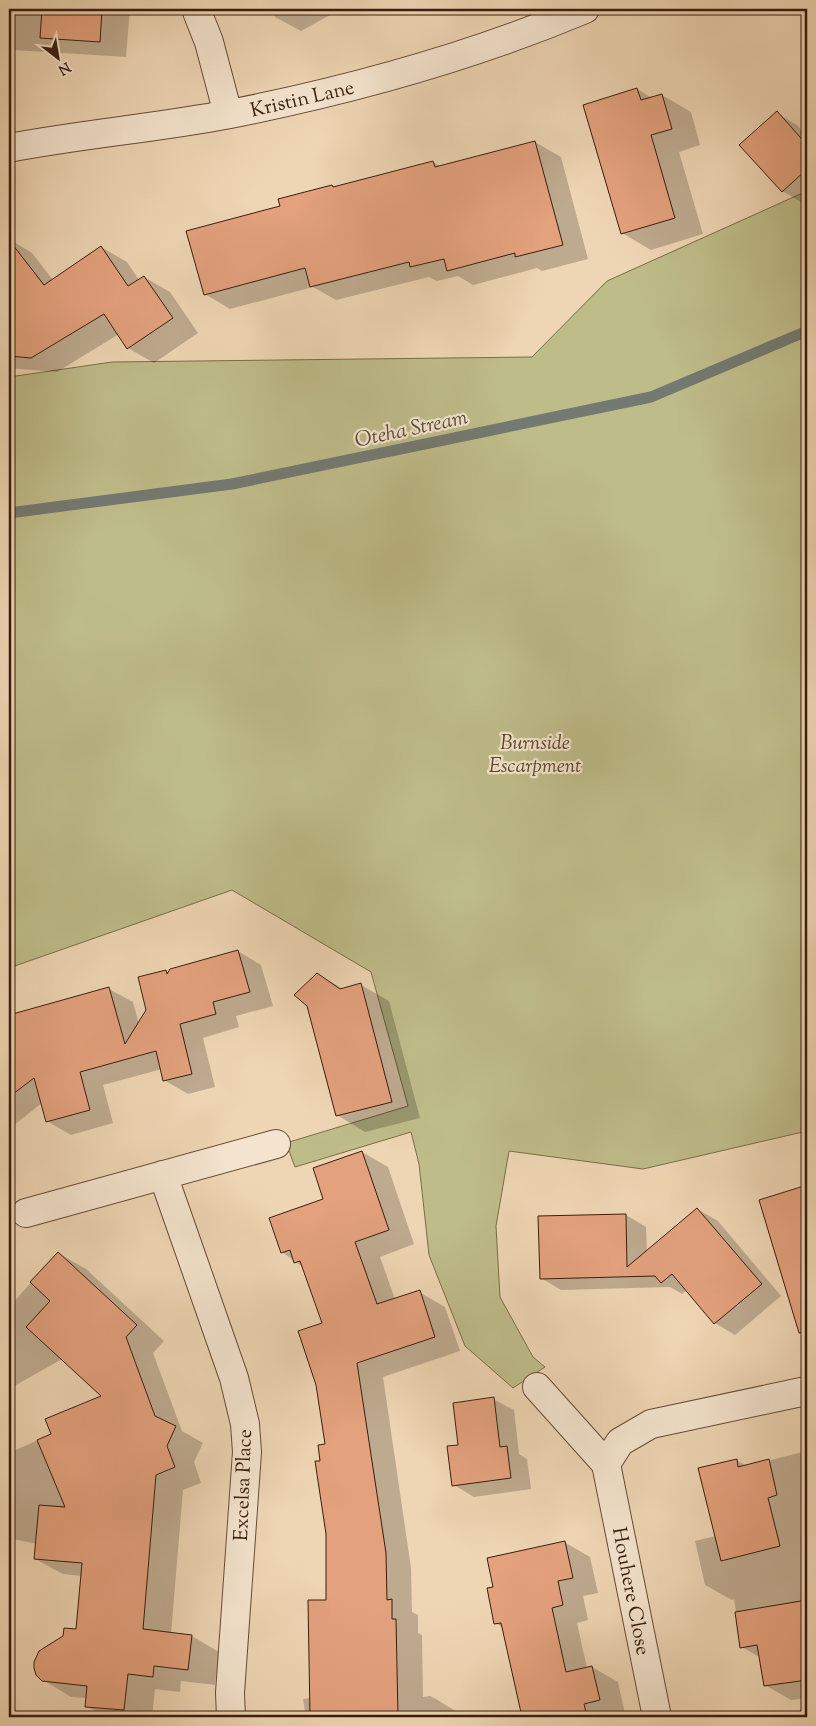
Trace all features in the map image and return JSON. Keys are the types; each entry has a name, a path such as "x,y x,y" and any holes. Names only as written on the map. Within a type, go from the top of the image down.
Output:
{"street":[{"path":"196,9 209,42 228,114"},
{"name":"Kristin Lane","path":"9,148 228,114 304,98 459,56 585,9"},
{"path":"26,1213 276,1144"},
{"name":"Excelsa Place","path":"163,1175 234,1378 245,1424 247,1452 230,1693 231,1717"},
{"path":"537,1387 606,1464 620,1442 651,1424 806,1391"},
{"name":"Houhere Close","path":"606,1464 657,1717"}],"green space":[{"name":"Burnside Escarpment","path":"807,191 807,1131 643,1169 509,1151 496,1226 500,1297 533,1357 545,1367 513,1388 465,1346 429,1255 419,1164 411,1132 295,1167 286,1143 408,1106 371,972 232,890 9,968 9,377 112,362 532,357 607,281"}],"building":[{"path":"42,9 102,9 100,42 40,38"},
{"path":"637,88 641,100 662,94 672,129 651,135 675,218 621,234 583,105"},
{"path":"777,111 807,145 807,169 782,192 739,145"},
{"path":"535,141 563,245 515,257 515,253 447,271 444,259 410,267 409,262 310,287 305,268 204,295 186,231 280,206 278,199 332,185 333,187 433,161 435,167"},
{"path":"9,240 44,285 101,246 128,286 144,276 173,318 127,349 104,314 31,358 9,356"},
{"path":"238,950 250,992 213,1002 216,1014 180,1024 192,1074 163,1081 156,1051 80,1072 90,1110 46,1122 34,1078 9,1097 9,1015 109,987 125,1044 146,1010 138,977 166,970 167,974 170,969"},
{"path":"317,973 340,989 361,983 392,1102 336,1116 307,1006 294,995"},
{"path":"362,1151 389,1230 355,1242 377,1304 420,1290 435,1337 357,1363 386,1553 387,1600 392,1599 392,1619 396,1619 398,1717 310,1717 308,1600 326,1600 326,1534 315,1461 320,1461 318,1445 325,1444 316,1385 298,1331 322,1323 300,1261 294,1263 290,1250 281,1253 269,1218 323,1199 313,1168"},
{"path":"807,1185 807,1332 799,1333 759,1200"},
{"path":"697,1208 762,1284 714,1324 672,1274 661,1283 655,1276 540,1279 538,1216 626,1214 627,1267"},
{"path":"58,1252 137,1325 126,1337 155,1416 176,1426 167,1446 175,1467 156,1475 143,1629 192,1635 188,1670 154,1666 153,1677 128,1674 124,1710 85,1707 87,1686 42,1681 36,1675 34,1668 34,1662 39,1651 63,1636 64,1628 76,1629 82,1563 34,1559 39,1505 65,1507 37,1440 51,1434 45,1419 101,1396 26,1327 50,1301 30,1282"},
{"path":"494,1397 500,1447 507,1446 511,1478 452,1486 447,1446 458,1445 453,1403"},
{"path":"737,1459 738,1467 769,1459 777,1495 768,1498 780,1546 721,1561 698,1468"},
{"path":"565,1541 573,1578 558,1581 563,1605 552,1608 566,1672 592,1666 600,1700 584,1704 587,1717 522,1717 501,1623 494,1624 487,1588 493,1587 487,1558"},
{"path":"807,1600 807,1680 764,1686 757,1645 740,1648 735,1612"}],"waterway":[{"name":"Oteha Stream","path":"9,513 232,484 651,397 807,331"}]}
